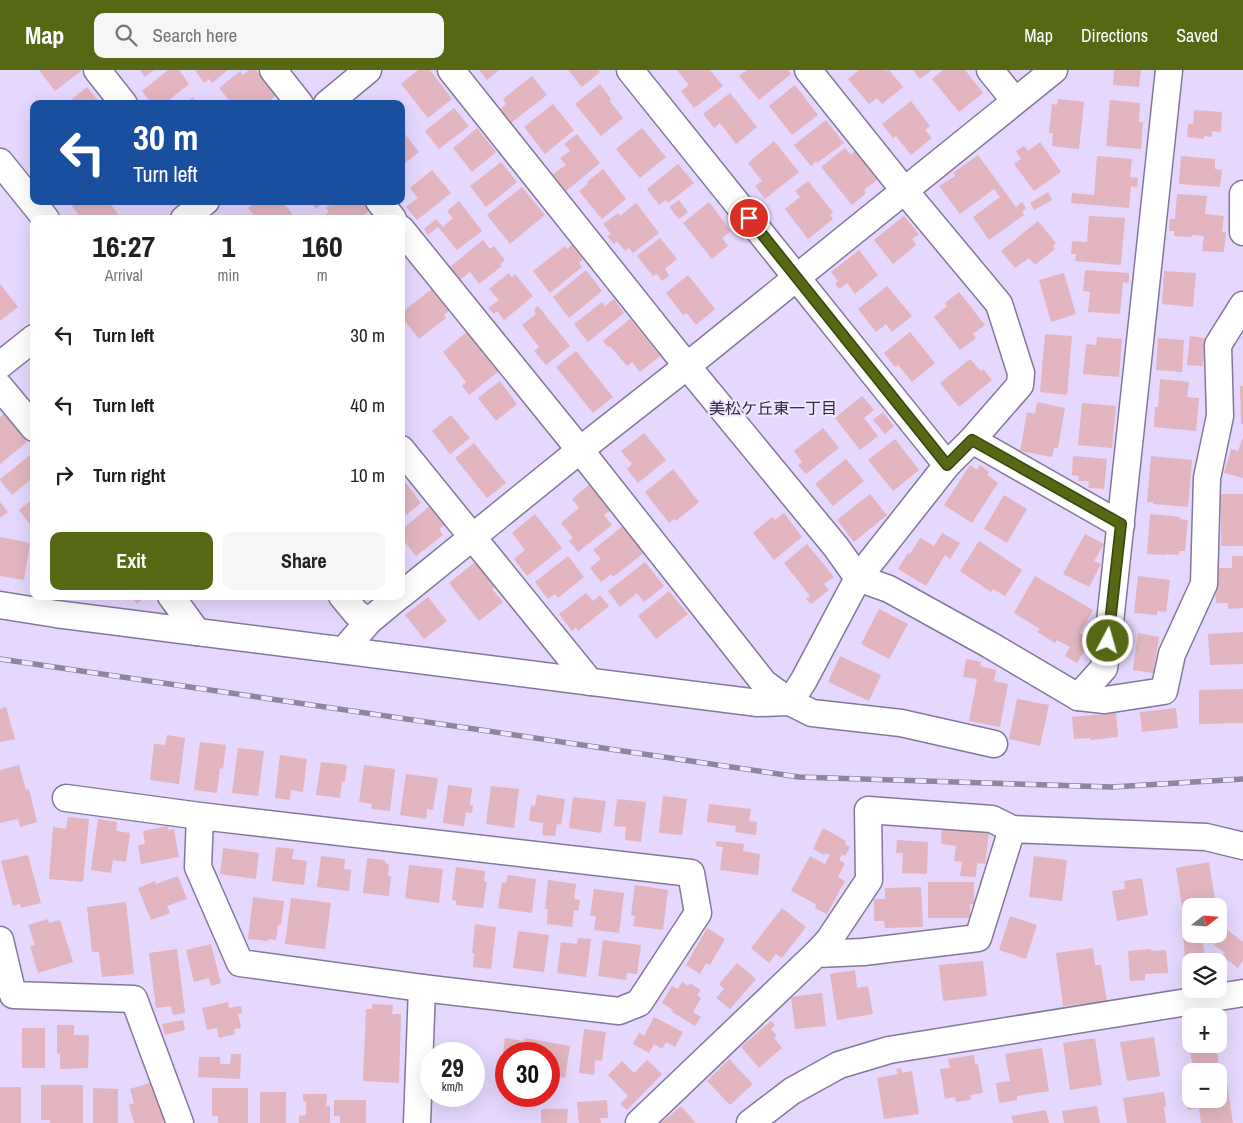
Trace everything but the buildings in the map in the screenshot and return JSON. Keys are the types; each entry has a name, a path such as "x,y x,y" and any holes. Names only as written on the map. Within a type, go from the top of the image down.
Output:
{"street":[{"path":"98,70 121,100"},
{"path":"273,70 297,100"},
{"path":"332,100 368,70"},
{"path":"451,70 687,366 830,540 858,578 890,589 1078,697 1105,700 1164,691 1172,654 1204,584 1208,478 1220,416 1218,345 1243,305"},
{"path":"630,70 947,465"},
{"path":"790,702 804,680 858,578 947,465 972,440 1020,385 1021,373 999,304 904,190 808,70"},
{"path":"990,70 1015,101"},
{"path":"405,592 1054,70"},
{"path":"1078,697 1104,668 1108,641 1169,70"},
{"path":"0,162 30,199"},
{"path":"1243,194 1243,232"},
{"path":"35,205 43,215"},
{"path":"382,205 390,215"},
{"path":"191,215 207,206"},
{"path":"405,234 580,450 764,683 790,702 812,713 901,723 994,744"},
{"path":"0,365 30,341"},
{"path":"0,387 30,423"},
{"path":"972,440 1121,524"},
{"path":"405,454 590,682"},
{"path":"174,600 197,632"},
{"path":"345,600 356,613 369,621"},
{"path":"344,650 369,621 395,600"},
{"path":"0,605 56,614 758,703 790,702"},
{"path":"66,798 200,816 691,873 698,913 639,1003 619,1011 422,988 240,963 198,867 200,816"},
{"path":"639,1123 829,940 869,880 868,810 992,819 1012,829 1206,837 1243,846"},
{"path":"816,954 863,952 978,938 1012,829"},
{"path":"0,940 7,995 134,1000 180,1123"},
{"path":"418,1123 422,988"},
{"path":"750,1123 792,1091 839,1065 889,1050 1243,993"}],"railway":[{"path":"0,659 799,777 1112,787 1243,779"}],"district":[{"name":"美松ケ丘東一丁目","path":"773,408"}],"route":[{"path":"749,218 947,465 972,440 1121,524 1108,641"}]}
